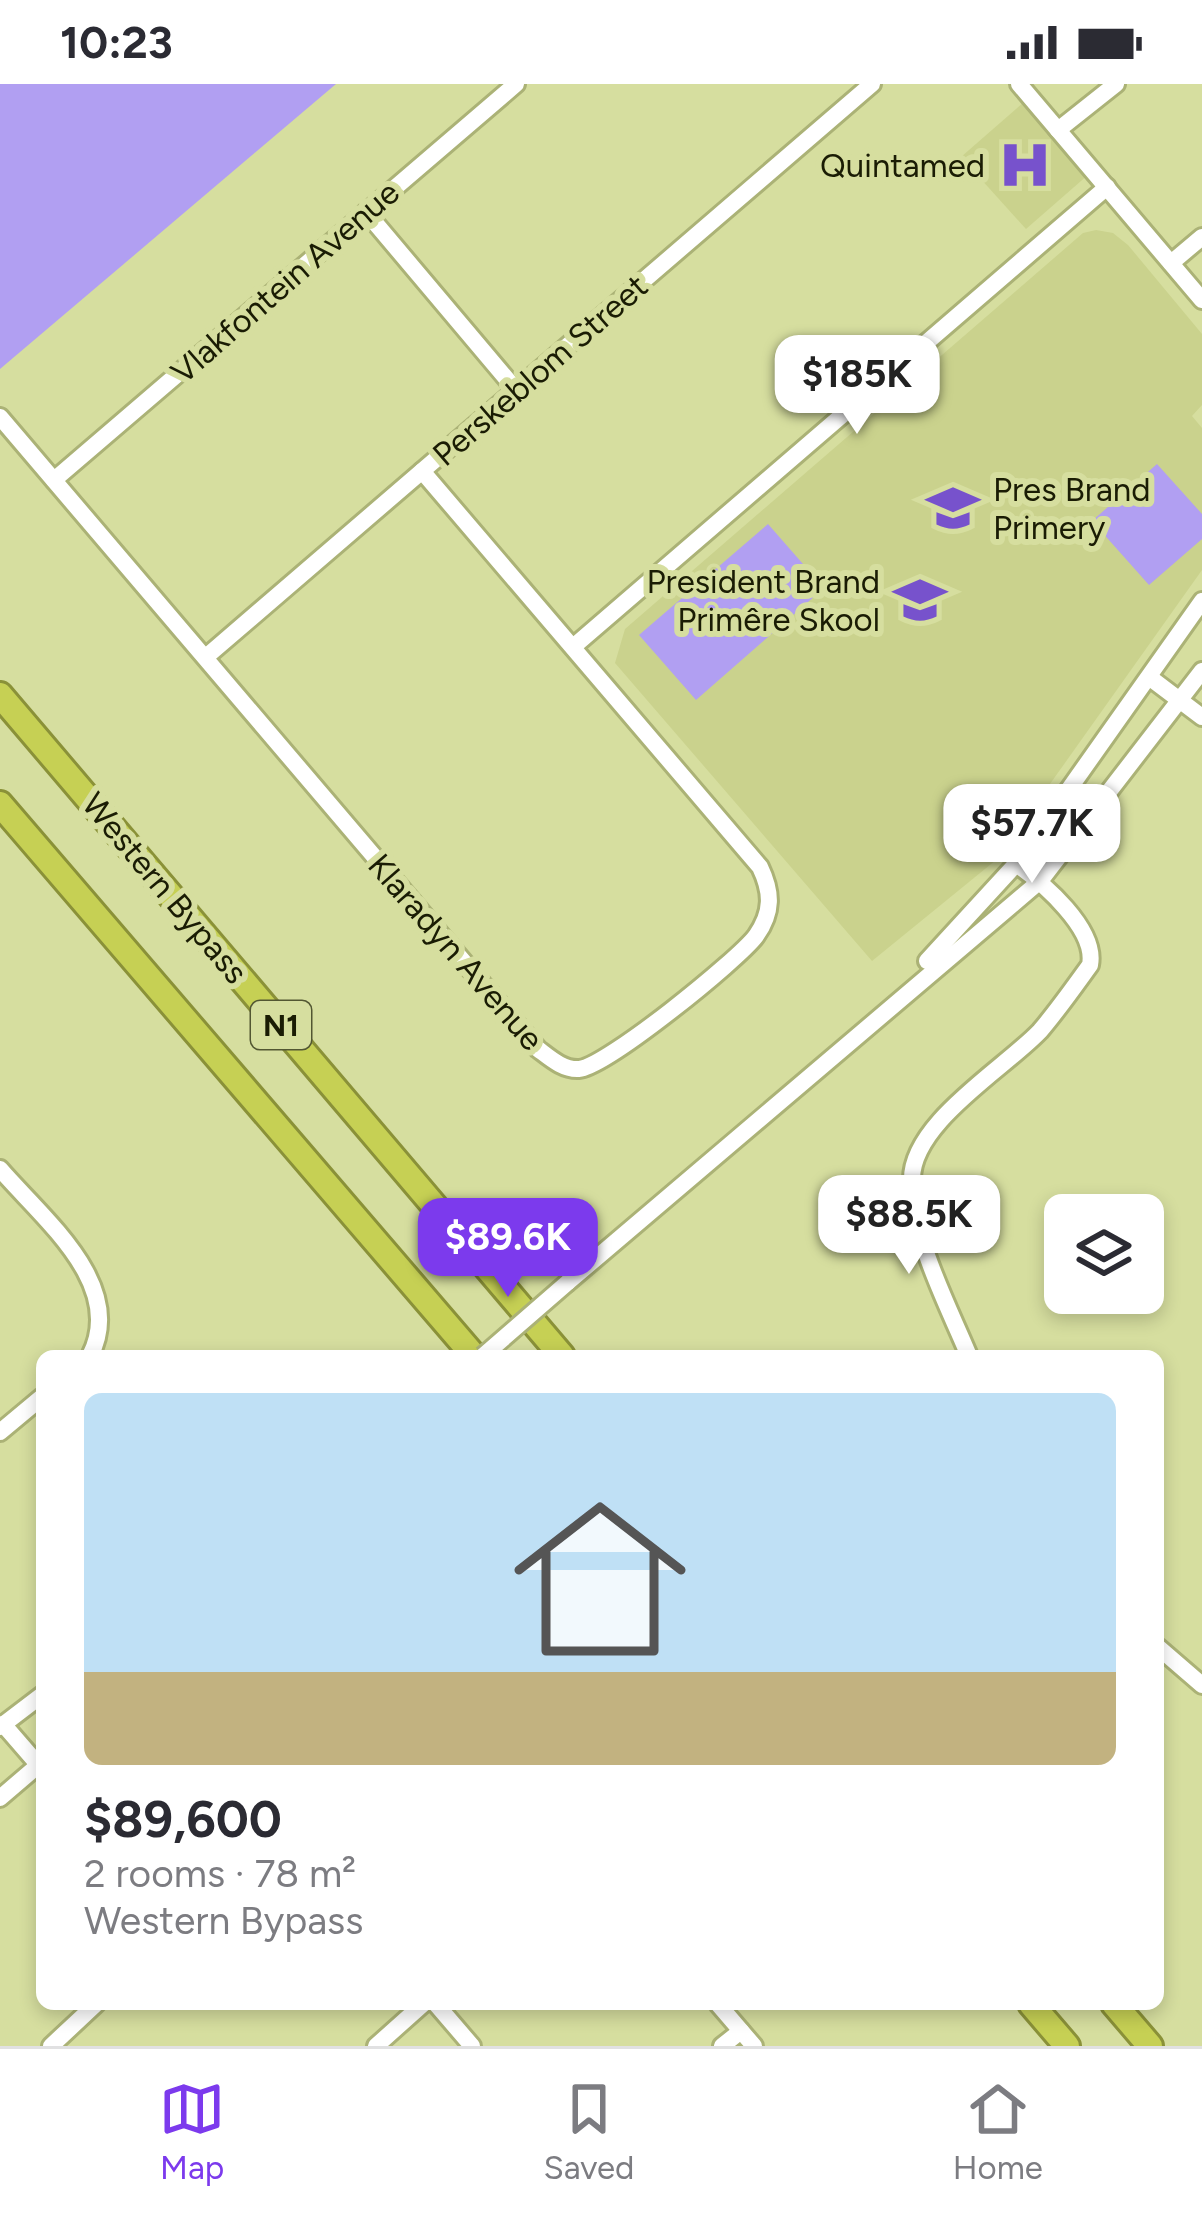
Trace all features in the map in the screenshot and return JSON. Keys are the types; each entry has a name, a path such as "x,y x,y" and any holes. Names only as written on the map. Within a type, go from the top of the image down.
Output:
{"highway":[{"name":"Western Bypass","path":"0,695 557,1350"},
{"name":"Western Bypass","path":"0,804 473,1350"},
{"path":"1035,2010 1066,2046"},
{"path":"1119,2010 1150,2046"}],"street":[{"name":"Vlakfontein Avenue","path":"54,480 516,84"},
{"name":"Perskeblom Street","path":"207,656 872,84"},
{"path":"1019,84 1202,300"},
{"path":"1058,130 1116,84"},
{"path":"573,647 1107,187"},
{"path":"366,212 516,390"},
{"path":"1172,263 1202,237"},
{"name":"Klaradyn Avenue","path":"0,417 538,1049 560,1065 578,1069 623,1048 754,938 771,902 760,867 422,471"},
{"path":"850,1038 1016,864 1202,601"},
{"path":"485,1350 1040,881 1202,670"},
{"path":"1149,677 1202,717"},
{"path":"967,1350 935,1273 911,1178 924,1142 945,1116 1039,1032 1090,965 1087,939 1040,881 1016,864"},
{"path":"0,1169 96,1289 100,1336 93,1350"},
{"path":"0,1432 36,1402"},
{"path":"1164,1652 1202,1685"},
{"path":"36,1700 2,1725 36,1761"},
{"path":"0,1798 36,1770"},
{"path":"51,2046 90,2010"},
{"path":"376,2046 416,2010"},
{"path":"441,2010 472,2046"},
{"path":"723,2010 754,2046"},
{"path":"722,2046 741,2031"}],"shaded area":[{"path":"0,84 336,84 0,369"},
{"name":"Quintamed","path":"1025,101 1089,174 1026,229 961,157"},
{"name":"President Brand Primêre Skool","path":"1083,233 1113,233 1128,245 1202,334 1202,405 1192,416 1202,428 1202,570 996,860 872,961 615,663 625,629"},
{"path":"1157,464 1202,514 1202,539 1149,585 1092,521"},
{"path":"768,524 824,588 696,700 639,635"}],"place":[{"name":"Quintamed","path":"1025,165"},
{"name":"Pres Brand Primery","path":"953,508"},
{"name":"President Brand Primêre Skool","path":"920,600"}]}
